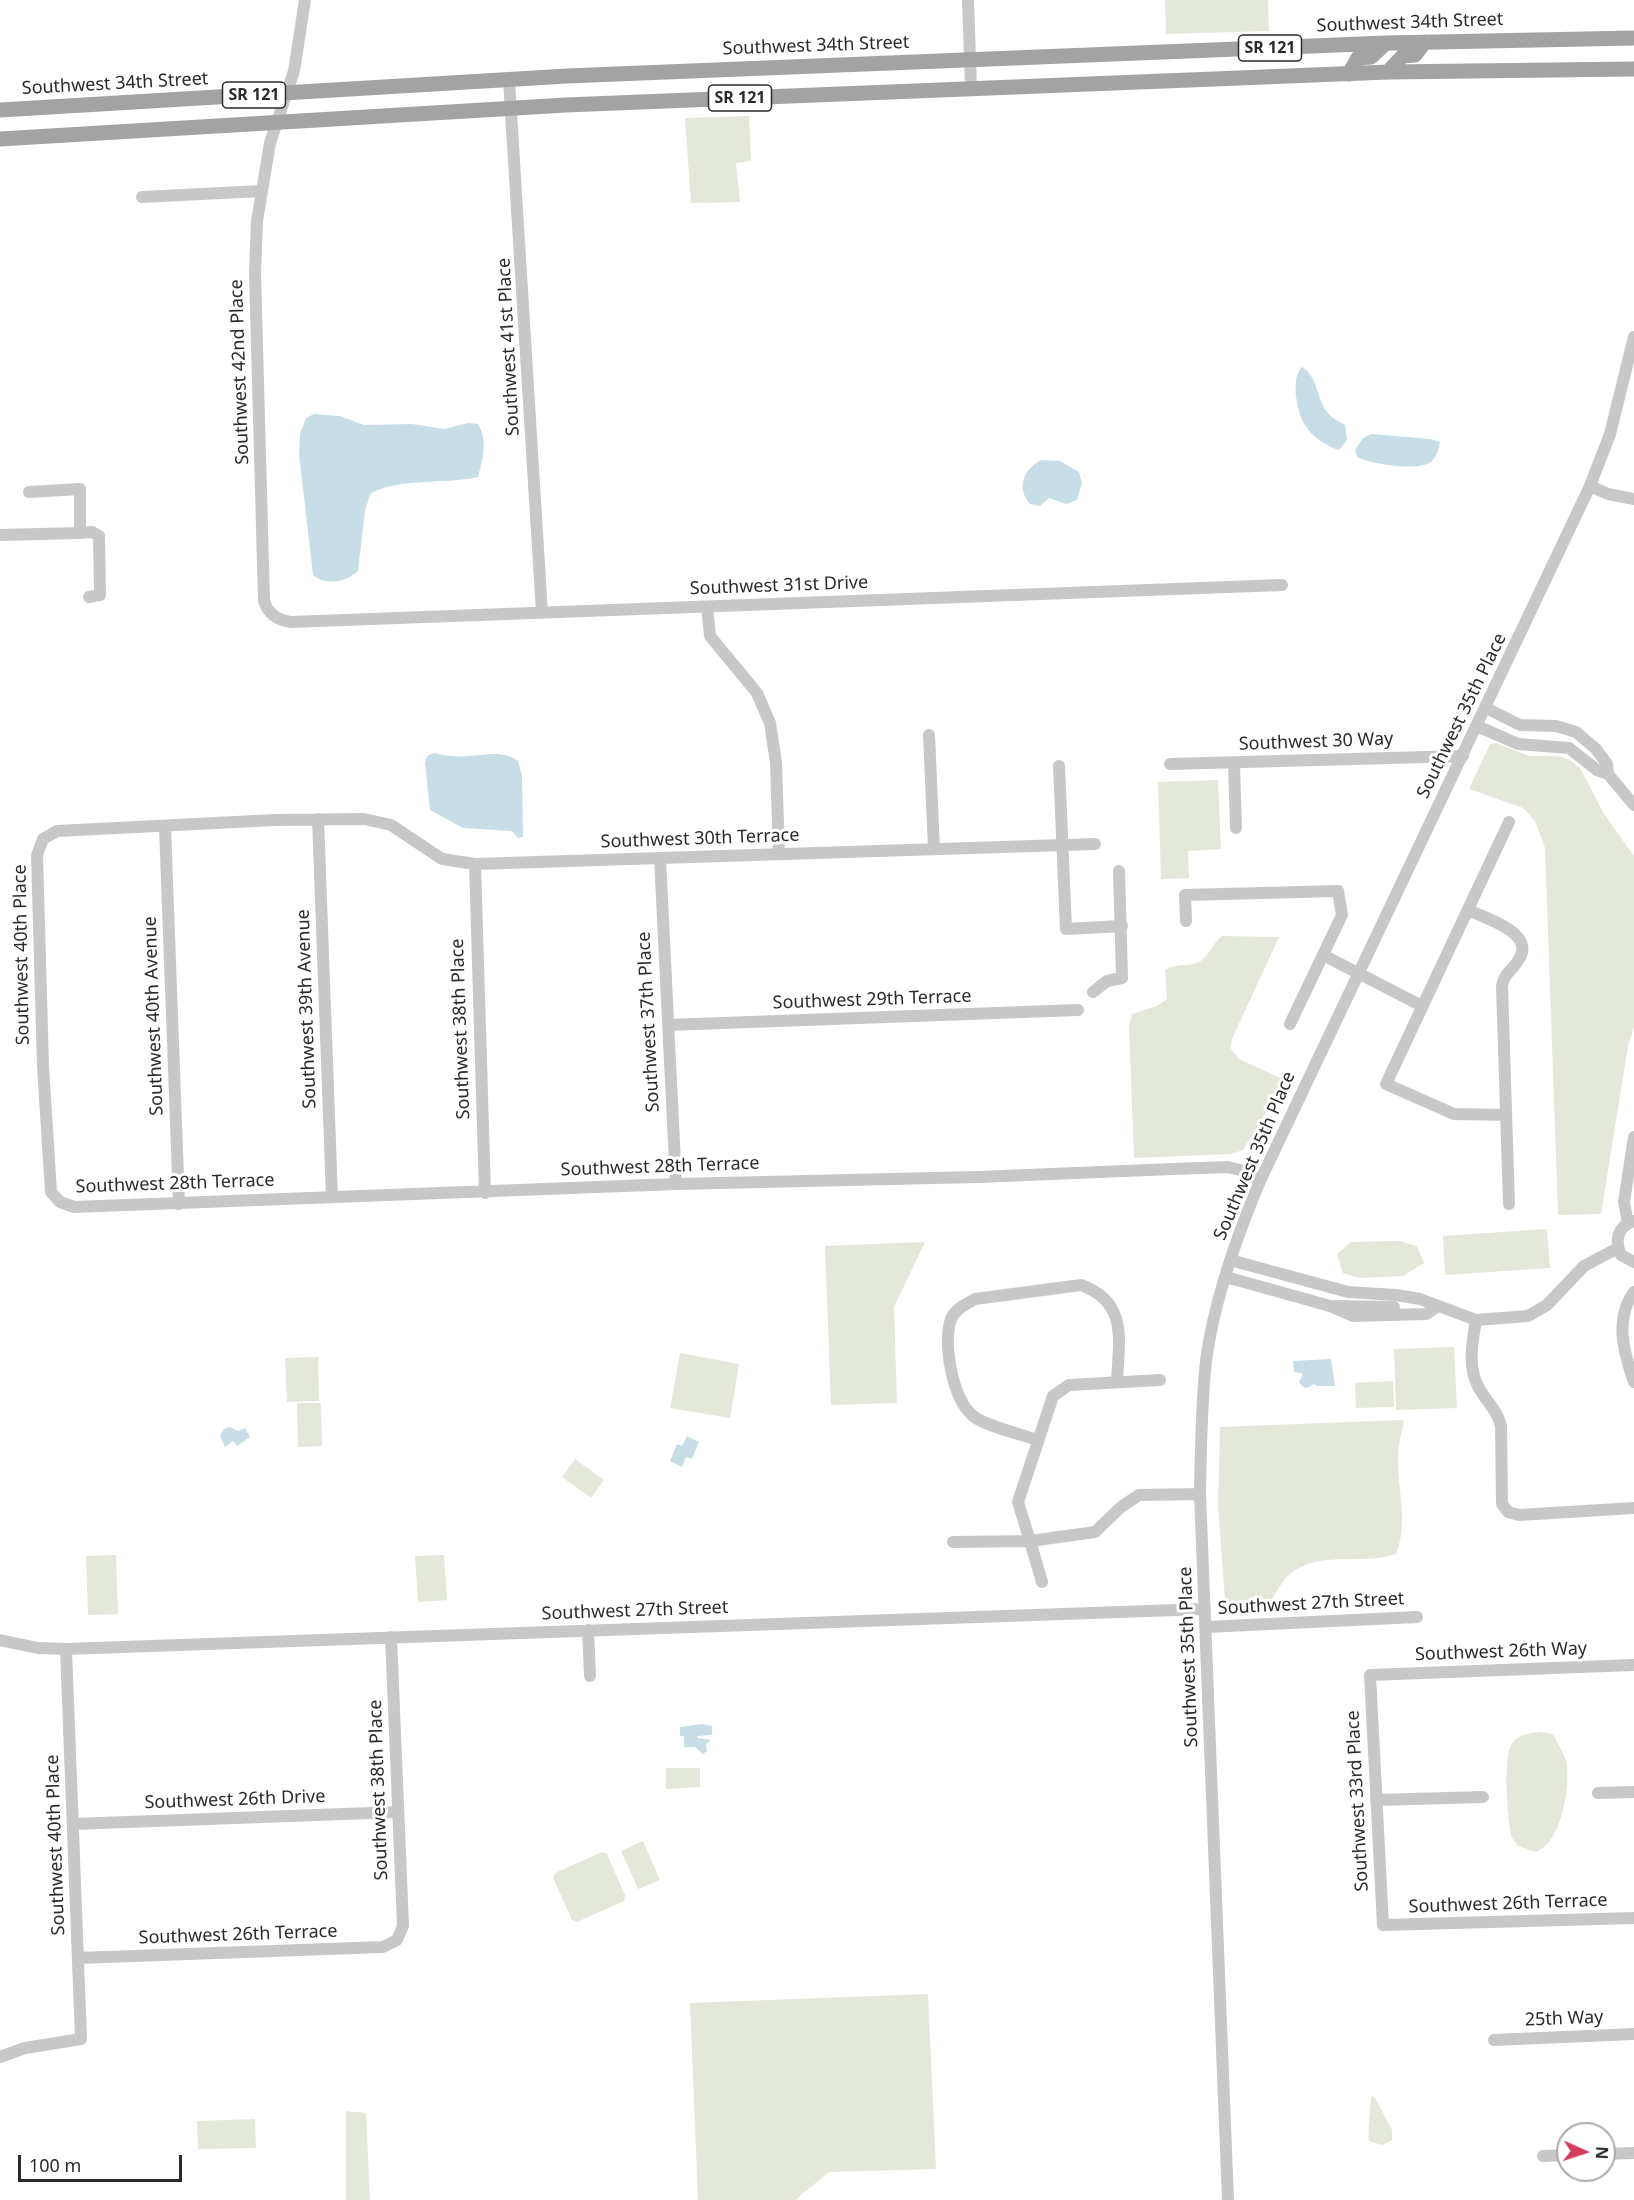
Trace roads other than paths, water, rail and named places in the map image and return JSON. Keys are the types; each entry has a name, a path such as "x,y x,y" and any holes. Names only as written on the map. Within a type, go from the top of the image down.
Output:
{"main road":[{"name":"Southwest 34th Street","path":"0,110 508,80 970,59 1605,36 1634,38"},
{"path":"1388,72 1403,56 1415,55 1425,42"},
{"path":"1349,74 1358,58 1371,57 1386,43"},
{"name":"SR 121","path":"0,138 510,109 971,88 1388,72 1634,69"}],"street":[{"name":"Southwest 42nd Place","path":"278,619 270,613 264,601 255,272 261,191 270,143 294,71 305,0"},
{"path":"968,0 971,88"},
{"name":"Southwest 41st Place","path":"508,80 542,613"},
{"path":"142,197 261,191"},
{"name":"Southwest 35th Place","path":"1228,2200 1200,1494 1202,1408 1206,1359 1230,1260 1260,1181 1590,486 1610,434 1632,364 1634,337"},
{"path":"1590,486 1608,494 1634,499"},
{"path":"29,492 80,489 80,533"},
{"path":"0,527 0,536 92,532 99,536 100,595 89,597"},
{"name":"Southwest 31st Drive","path":"278,619 291,622 1282,585"},
{"path":"707,607 710,636 756,693 770,723 776,763 779,854"},
{"path":"1486,708 1525,726 1556,726 1576,732 1601,755 1608,774 1634,805"},
{"path":"1477,726 1518,744 1560,745 1569,748 1597,771 1608,774"},
{"path":"1518,744 1525,726"},
{"path":"929,735 934,849"},
{"name":"Southwest 30 Way","path":"1170,764 1463,756"},
{"path":"1234,763 1236,828"},
{"path":"1059,766 1060,845 1066,929 1122,926"},
{"name":"Southwest 30th Terrace","path":"318,819 364,819 391,825 442,860 475,864 1095,844"},
{"name":"Southwest 40th Place","path":"60,1202 51,1192 48,1179 42,1066 39,847 48,835 57,831 318,819"},
{"name":"Southwest 39th Avenue","path":"318,819 332,1197"},
{"path":"1506,1115 1454,1114 1386,1084 1509,822"},
{"name":"Southwest 40th Avenue","path":"165,827 178,1204"},
{"name":"Southwest 37th Place","path":"660,858 676,1184"},
{"name":"Southwest 38th Place","path":"475,864 485,1193"},
{"path":"1094,992 1107,981 1122,978 1119,871"},
{"path":"1185,921 1185,895 1338,891 1342,915 1290,1024"},
{"path":"1468,910 1515,932 1522,942 1521,958 1506,973 1502,986 1509,1204"},
{"path":"1323,955 1422,1006"},
{"name":"Southwest 29th Terrace","path":"668,1025 1078,1010"},
{"path":"1634,1137 1624,1202 1631,1222 1618,1234 1618,1248 1627,1259 1634,1262"},
{"name":"Southwest 28th Terrace","path":"60,1202 74,1207 178,1204 676,1184 978,1177 1228,1167 1244,1172 1260,1181"},
{"path":"1230,1260 1347,1292 1420,1299 1476,1320 1528,1316 1547,1305 1584,1266 1618,1248"},
{"path":"1226,1277 1330,1306 1353,1316 1426,1314 1437,1307"},
{"path":"1037,1440 974,1417 962,1403 953,1386 949,1337 952,1318 961,1306 975,1299 1081,1285 1097,1291 1109,1301 1119,1329 1117,1381"},
{"path":"1634,1292 1626,1304 1623,1338 1634,1382"},
{"path":"1371,1306 1372,1293"},
{"path":"1330,1306 1437,1307"},
{"path":"1476,1320 1473,1373 1480,1391 1498,1414 1502,1426 1502,1504 1508,1512 1519,1515 1634,1508"},
{"path":"1042,1582 1018,1502 1053,1396 1069,1385 1160,1380"},
{"path":"953,1542 1030,1541 1095,1532 1121,1507 1139,1495 1200,1494"},
{"name":"Southwest 27th Street","path":"0,1640 38,1648 66,1649 1205,1609"},
{"name":"Southwest 27th Street","path":"1206,1627 1417,1617"},
{"path":"588,1630 590,1676"},
{"name":"Southwest 38th Place","path":"391,1637 403,1926 398,1940"},
{"name":"Southwest 40th Place","path":"0,2057 25,2048 81,2039 66,1649"},
{"name":"Southwest 26th Way","path":"1370,1675 1634,1665"},
{"name":"Southwest 33rd Place","path":"1370,1675 1383,1925"},
{"path":"1598,1794 1634,1792"},
{"path":"1376,1800 1483,1797"},
{"name":"Southwest 26th Drive","path":"73,1824 398,1812"},
{"name":"Southwest 26th Terrace","path":"1383,1925 1634,1918"},
{"name":"Southwest 26th Terrace","path":"78,1958 375,1948 388,1946 398,1940"},
{"name":"25th Way","path":"1494,2040 1634,2034"},
{"path":"1616,2154 1634,2153"},
{"path":"1543,2156 1556,2155"}],"water":[{"path":"1302,367 1312,377 1325,409 1332,417 1345,425 1347,440 1339,450 1315,437 1302,420 1297,404 1296,379"},
{"path":"314,414 340,416 364,425 412,424 444,429 468,423 478,424 484,443 478,477 410,483 371,493 365,510 358,571 342,580 324,581 313,575 299,454 300,434 306,418"},
{"path":"1371,434 1431,439 1440,442 1433,460 1427,464 1396,466 1357,457 1355,450 1363,438"},
{"path":"1041,460 1060,461 1079,472 1082,483 1077,500 1066,504 1049,498 1040,506 1030,504 1023,492 1023,480 1030,469"},
{"path":"434,753 461,757 494,754 518,761 522,776 523,837 518,838 512,831 463,828 430,810 425,763 427,756"},
{"path":"1331,1359 1335,1386 1314,1384 1307,1388 1303,1387 1299,1382 1303,1374 1294,1372 1293,1361"},
{"path":"230,1427 238,1431 245,1428 250,1437 237,1446 233,1441 225,1447 220,1436 224,1429"},
{"path":"687,1436 699,1442 692,1459 686,1457 682,1467 670,1461 677,1444 682,1446"},
{"path":"702,1724 712,1726 712,1735 697,1736 711,1740 706,1744 707,1751 703,1754 695,1747 684,1747 684,1736 680,1736 680,1727"}]}
